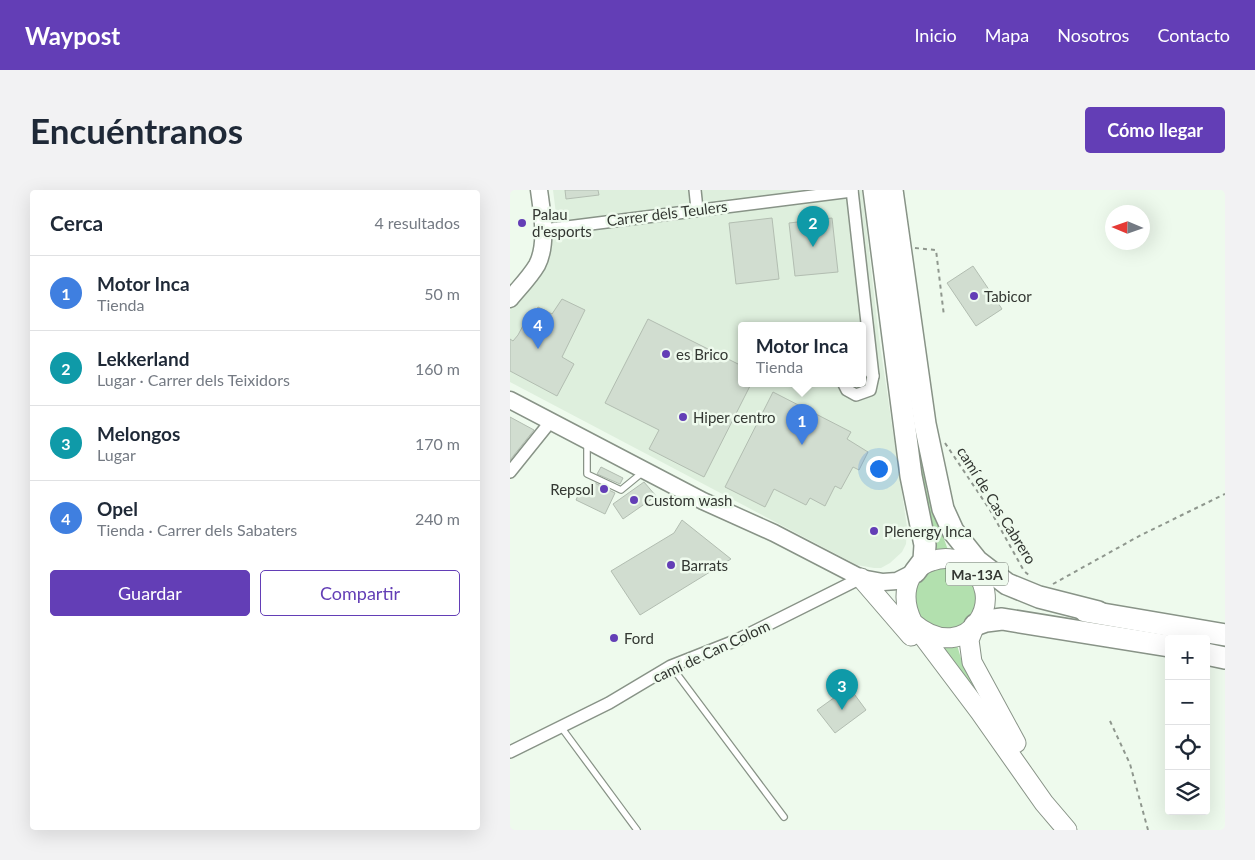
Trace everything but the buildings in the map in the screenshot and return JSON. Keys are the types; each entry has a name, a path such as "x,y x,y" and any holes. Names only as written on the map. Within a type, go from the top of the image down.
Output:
{"highway":[{"name":"Ma-13A","path":"874,190 910,476 925,545 924,560 915,572"},
{"name":"Ma-13A","path":"892,190 899,246 933,430"},
{"path":"933,430 943,509 953,531 977,561 1007,584 1024,593 1098,612 1225,633"},
{"path":"974,572 995,588 1029,602 1070,610 1098,612"},
{"path":"975,625 986,621 1002,619 1165,645"},
{"path":"1210,652 1225,652"},
{"path":"1210,653 1225,658"}],"main road":[{"path":"510,299 540,258 543,230 539,190"},
{"path":"510,400 703,500 782,537 861,578 888,597 913,623 928,635 945,639 962,635 975,625"},
{"name":"Ma-13A","path":"933,430 928,468 934,504 957,552 974,572 985,592 985,604 982,615 968,640 972,662 1014,740 1051,799 1065,828"},
{"name":"Ma-13A","path":"974,572 956,560 945,558 928,562 915,572 907,586 906,607 913,623 980,712 1044,803 1065,828"},
{"path":"861,578 896,581 915,572"},
{"path":"861,578 899,621 967,705 1028,789 1044,803"}],"street":[{"path":"695,190 697,209"},
{"name":"Carrer dels Teulers","path":"543,230 852,190"},
{"path":"846,387 851,393 861,395 870,390 873,376 852,190"},
{"path":"870,344 896,362"},
{"path":"866,355 870,344"},
{"path":"866,367 873,376"},
{"path":"510,472 551,421"},
{"name":"camí de Can Colom","path":"510,752 609,704 671,666 737,640 861,578"}],"lane":[{"path":"588,440 587,474 621,490 645,470"},
{"path":"671,666 784,818"},
{"path":"561,727 637,830"}],"path":[{"path":"899,246 936,250 944,316"},
{"name":"camí de Cas Cabrero","path":"933,430 990,510 1024,571 1032,579"},
{"path":"1046,584 1058,583 1141,535 1225,494"},
{"path":"1110,721 1130,764 1148,830"}],"shaded area":[{"path":"553,190 862,190 879,338 907,527 906,544 902,552 881,568 857,565 510,382 510,310 548,259 556,214"}],"green space":[{"path":"909,372 927,492 948,550 936,552 922,497"},
{"path":"945,567 962,572 967,576 971,581 976,598 971,615 967,620 962,624 945,629 928,624 923,620 919,615 914,598 919,581 923,576 928,572"},
{"path":"957,645 963,665 992,715 941,646"}],"place":[{"name":"Palau d'esports","path":"522,223"},
{"name":"Lekkerland","path":"813,247"},
{"name":"Tabicor","path":"974,296"},
{"name":"Opel","path":"538,349"},
{"name":"es Brico","path":"666,354"},
{"name":"Hiper centro","path":"683,417"},
{"name":"Motor Inca","path":"802,445"},
{"name":"Repsol","path":"604,489"},
{"name":"Custom wash","path":"634,500"},
{"name":"Plenergy Inca","path":"874,531"},
{"name":"Barrats","path":"671,565"},
{"name":"Ford","path":"614,638"},
{"name":"Melongos","path":"842,710"}]}
